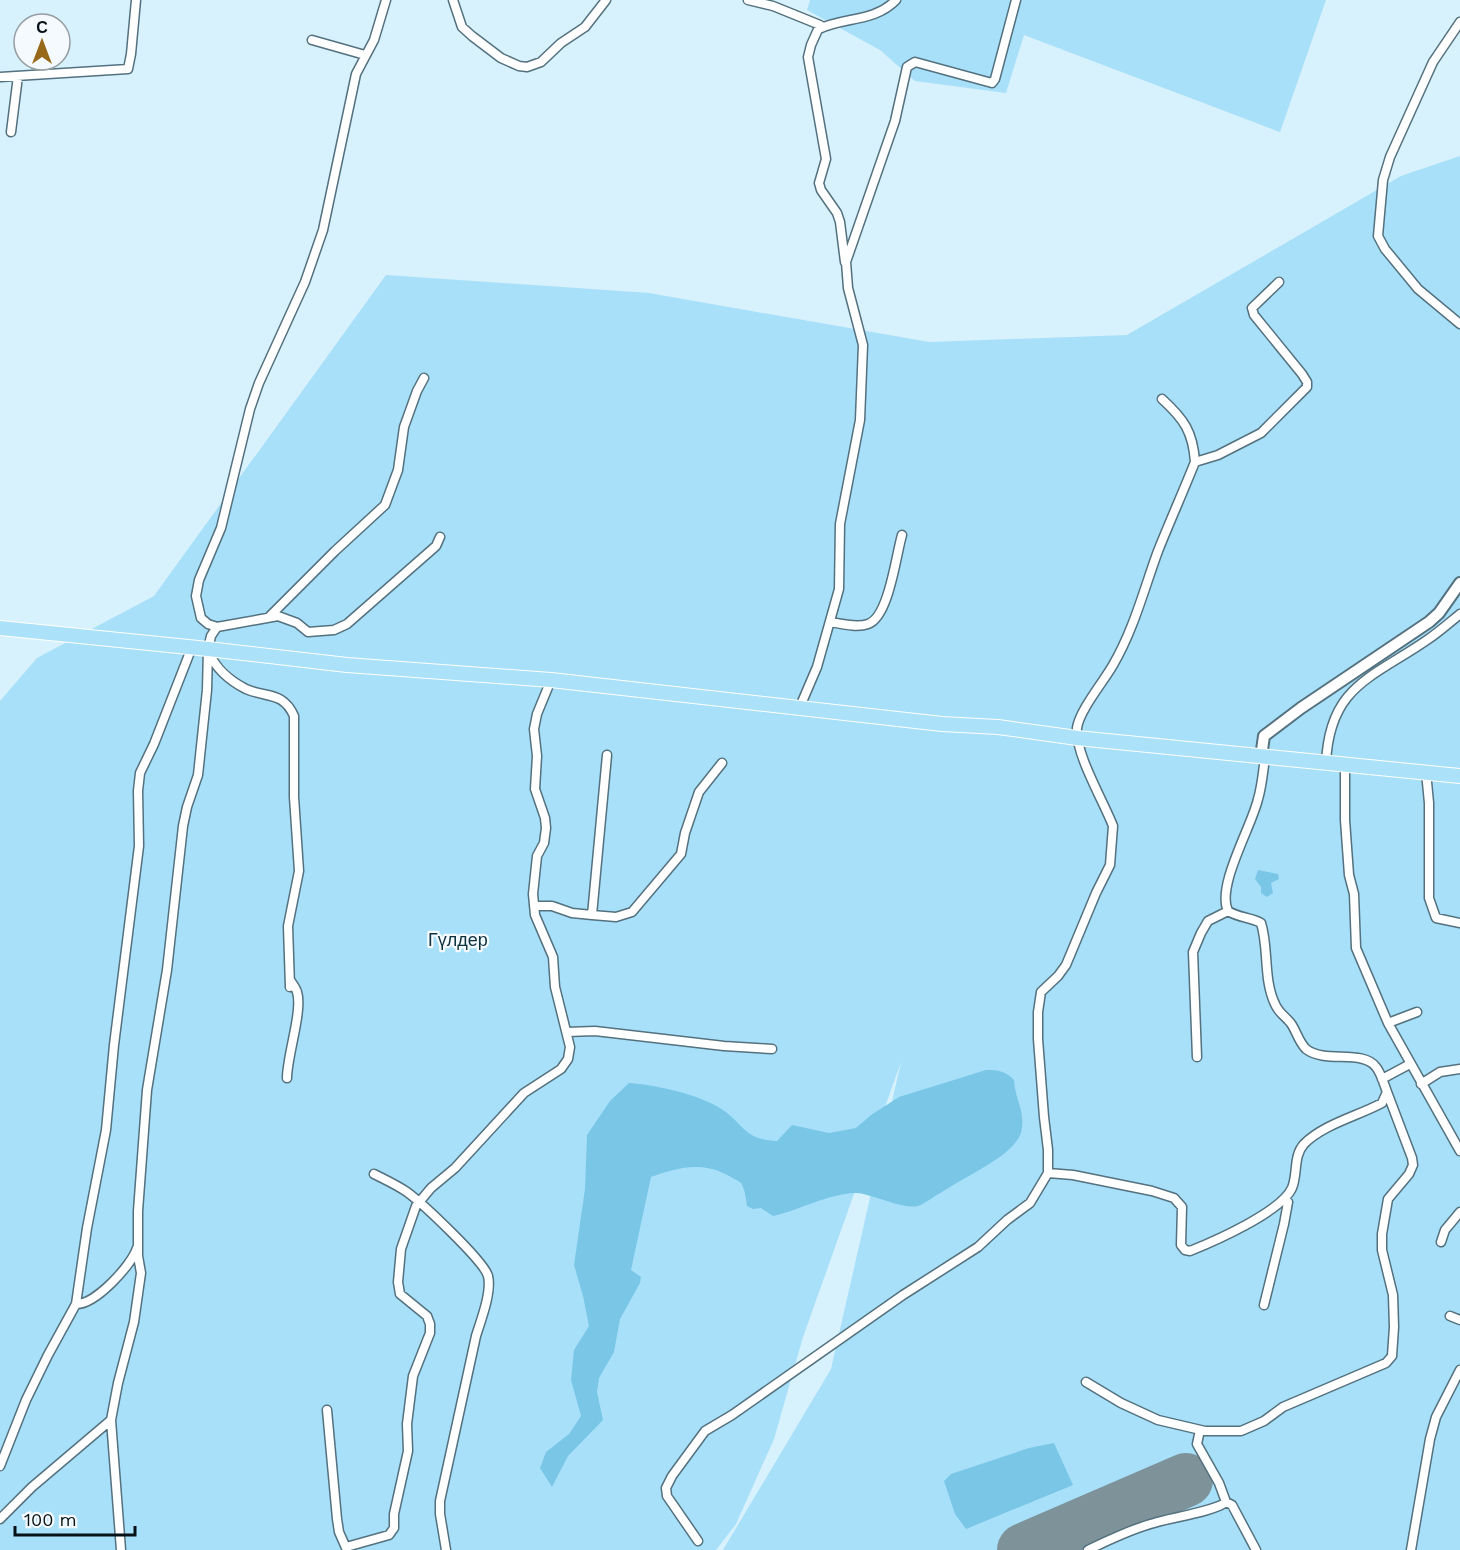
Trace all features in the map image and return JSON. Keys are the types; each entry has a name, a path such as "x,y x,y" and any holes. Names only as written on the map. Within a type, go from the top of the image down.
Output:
{"main road":[{"path":"0,628 347,665 551,680 799,709 942,724 998,727 1263,758 1460,776"}],"street":[{"path":"0,76 128,69 136,0"},
{"path":"386,0 374,40 356,74 323,230 305,282 250,409 221,528 199,580 196,596 201,618 208,624 218,627 269,616 286,618 308,632 334,630 347,624 436,546 440,537"},
{"path":"453,0 462,27 501,58 527,67 542,62 561,43 585,27 606,0"},
{"path":"748,0 773,6 820,25 808,57 826,159 819,183 840,222 848,288 863,345 860,420 840,524 839,589 818,667 799,709"},
{"path":"819,29 832,23 864,18 896,0"},
{"path":"846,262 895,122 907,67 915,62 992,83 1016,0"},
{"path":"1460,22 1433,62 1390,157 1383,180 1378,236 1385,249 1418,289 1460,324"},
{"path":"312,40 365,55"},
{"path":"11,132 18,76"},
{"path":"1196,462 1218,455 1261,433 1307,387 1302,374 1254,315 1252,308 1279,282"},
{"path":"269,616 335,550 385,505 398,470 404,428 424,378"},
{"path":"698,1541 667,1496 666,1488 672,1476 705,1431 732,1415 878,1313 978,1247 1007,1220 1030,1203 1048,1173 1038,1039 1041,992 1066,965 1110,865 1114,832 1077,738 1077,726 1083,712 1114,664 1127,637 1145,594 1158,551 1196,462 1182,417 1162,399"},
{"path":"831,622 860,625 869,624 877,618 886,597 902,535"},
{"path":"1086,1382 1121,1403 1158,1420 1200,1430 1240,1431 1264,1421 1283,1407 1386,1363 1392,1356 1393,1295 1382,1250 1382,1234 1388,1199 1409,1174 1413,1165 1410,1147 1377,1068 1371,1062 1361,1058 1319,1056 1300,1042 1292,1025 1275,1006 1271,994 1261,922 1239,917 1228,911 1225,904 1234,860 1258,801 1264,736 1429,622 1439,613 1460,584"},
{"path":"1326,764 1332,722 1347,696 1371,675 1428,640 1460,614"},
{"path":"121,1550 111,1420 134,1322 141,1273 138,1245 140,1168 147,1090 167,970 183,826 198,775 207,690 208,649 211,636 218,627"},
{"path":"0,1466 26,1401 76,1304 87,1228 106,1130 139,846 140,772 158,735 192,647"},
{"path":"208,649 214,665 238,684 248,690 283,701 294,716 294,797 299,871 288,926 290,983 297,993 297,1007 287,1062 287,1078"},
{"path":"327,1410 337,1519 339,1532 346,1548 389,1535 394,1528 394,1514 408,1451 407,1424 413,1376 430,1333 427,1316 400,1294 398,1282 401,1250 418,1202 455,1168 524,1093 561,1069 568,1059 570,1047 555,987 553,957 534,915 533,894 537,856 544,843 546,828 535,789 537,756 534,729 537,714 551,680"},
{"path":"592,915 607,755"},
{"path":"534,906 552,906 572,913 592,915 616,916 632,912 681,854 685,833 699,792 722,763"},
{"path":"1345,766 1348,875 1354,894 1356,948 1388,1023 1421,1084 1459,1146"},
{"path":"1426,772 1429,803 1429,898 1436,918 1460,923"},
{"path":"1197,1057 1193,952 1208,921 1228,911"},
{"path":"1388,1023 1417,1012"},
{"path":"567,1032 594,1031 724,1046 772,1049"},
{"path":"1382,1079 1410,1064"},
{"path":"1421,1084 1440,1072 1460,1069"},
{"path":"1048,1173 1074,1175 1152,1191 1174,1198 1182,1207 1181,1245 1185,1250 1190,1251 1270,1211 1291,1190 1297,1156 1307,1142 1342,1120 1382,1103 1387,1092"},
{"path":"375,1174 408,1192 472,1254 485,1270 488,1278 484,1310 476,1336 440,1501 446,1550"},
{"path":"1264,1305 1287,1209 1288,1202 1284,1199"},
{"path":"1441,1242 1445,1230 1460,1212"},
{"path":"76,1304 80,1305 92,1299 106,1288 136,1252 138,1245"},
{"path":"1450,1316 1460,1320"},
{"path":"1411,1550 1430,1439 1436,1417 1460,1370"},
{"path":"0,1519 32,1487 111,1420"},
{"path":"1200,1430 1197,1444 1219,1483 1226,1502 1232,1505 1256,1550"},
{"path":"1088,1550 1152,1523 1209,1510 1226,1502"}],"green space":[{"path":"810,0 1326,0 1280,132 1024,35 1006,93 915,81 880,50 807,10"},
{"name":"Гүлдер","path":"1460,156 1460,1550 723,1550 831,1369 901,1062 803,1337 774,1439 736,1524 716,1550 0,1550 0,701 37,658 154,596 386,275 649,293 929,342 1127,335 1401,176"}],"shaded area":[{"path":"1258,870 1278,874 1279,879 1271,883 1273,893 1267,897 1261,893 1261,887 1255,879"},
{"path":"986,1070 1002,1072 1014,1080 1022,1118 1020,1136 997,1159 918,1206 904,1206 856,1193 834,1196 773,1216 761,1208 753,1209 747,1206 741,1183 710,1168 681,1168 651,1177 631,1270 641,1277 640,1283 620,1319 614,1352 599,1378 597,1392 603,1420 568,1456 552,1487 540,1468 546,1452 569,1434 581,1416 571,1380 574,1350 589,1326 574,1265 585,1189 587,1135 610,1101 629,1083 677,1091 713,1104 757,1138 777,1141 792,1125 829,1133 856,1128 899,1097"},
{"path":"1054,1443 1073,1485 966,1529 955,1514 944,1481 951,1474 1029,1448"}],"runway":[{"path":"1024,1550 1186,1480"}]}
